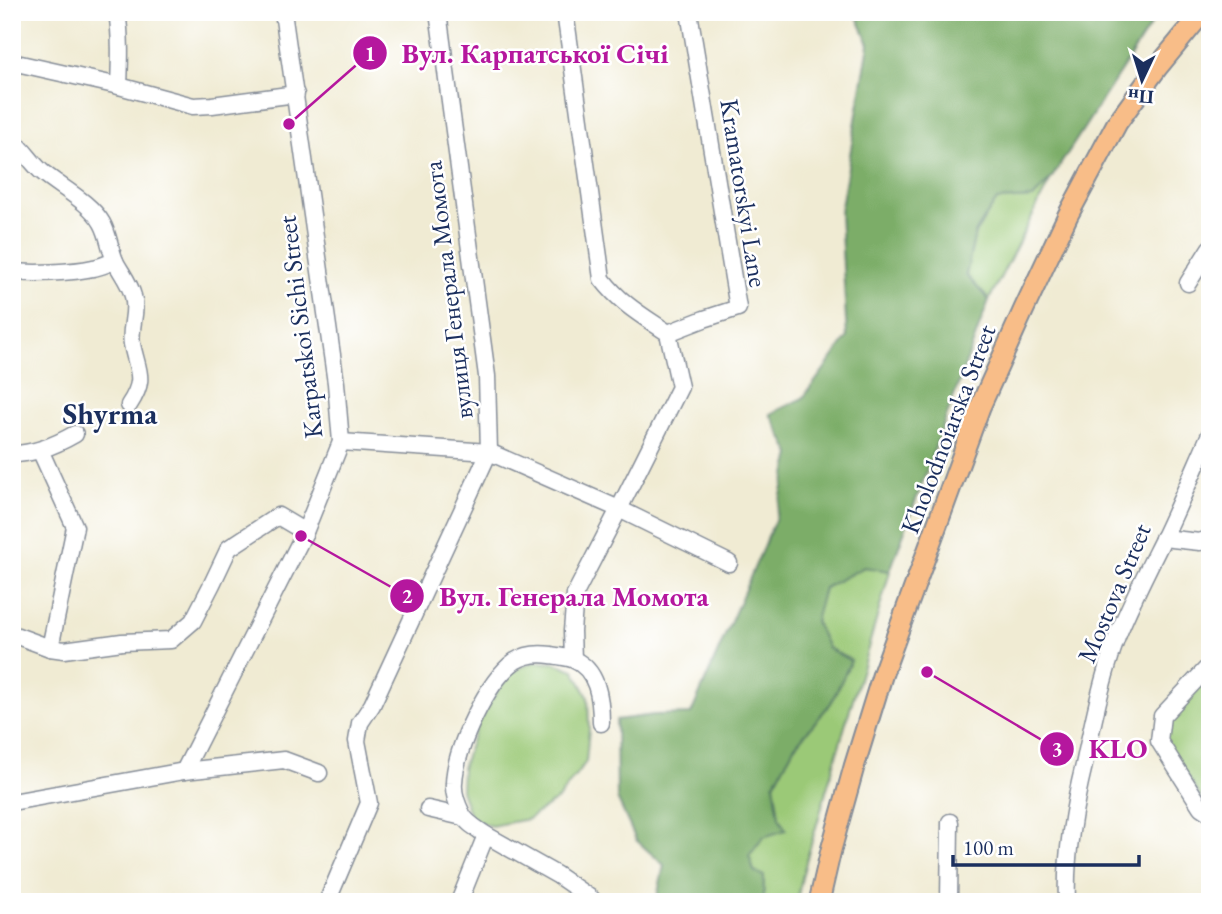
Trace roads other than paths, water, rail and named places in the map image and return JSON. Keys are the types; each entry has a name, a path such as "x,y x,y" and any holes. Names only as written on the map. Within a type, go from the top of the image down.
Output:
{"main road":[{"name":"Kholodnoiarska Street","path":"819,902 854,767 883,673 980,407 1068,215 1117,123 1203,12"}],"street":[{"path":"117,12 121,55 119,86"},
{"name":"Karpatskoi Sichi Street","path":"184,771 304,533 341,442 336,383 284,12"},
{"name":"вулиця Генерала Момота","path":"327,902 369,803 357,741 360,723 372,705 489,452 487,376 438,12"},
{"path":"565,12 603,279 612,293 630,309 668,333 680,387 575,594 573,659"},
{"name":"Kramatorskyi Lane","path":"668,333 738,308 689,12"},
{"path":"12,62 193,106 212,106 296,94"},
{"path":"12,140 22,147 38,169 94,212 103,224 115,261 134,297 136,313 131,329 132,344 140,383 129,405"},
{"path":"1188,282 1210,248"},
{"path":"12,271 51,272 92,268 115,261"},
{"path":"12,454 40,450 75,434"},
{"name":"Mostova Street","path":"1067,902 1069,841 1078,790 1100,694 1117,638 1210,434"},
{"path":"341,442 489,452 619,509 729,562"},
{"path":"40,450 75,527 50,648"},
{"path":"12,634 50,648 64,650 122,642 171,640 193,621 229,548 278,516 304,533"},
{"path":"1163,538 1200,542 1210,538"},
{"path":"463,817 453,785 459,753 494,681 514,662 527,655 541,653 573,659 590,671 597,686 601,703 601,723"},
{"path":"1210,666 1162,716 1159,741 1201,807 1210,813"},
{"path":"12,802 184,771 284,760 319,773"},
{"path":"428,809 463,817 486,835 557,875 594,902"},
{"path":"949,902 950,822"},
{"path":"459,902 486,835"}],"place":[{"name":"Вул. Карпатської Січі","path":"289,124"},
{"name":"Вул. Генерала Момота","path":"301,536"},
{"name":"KLO","path":"927,672"}],"district":[{"name":"Shyrma","path":"110,413"}]}
